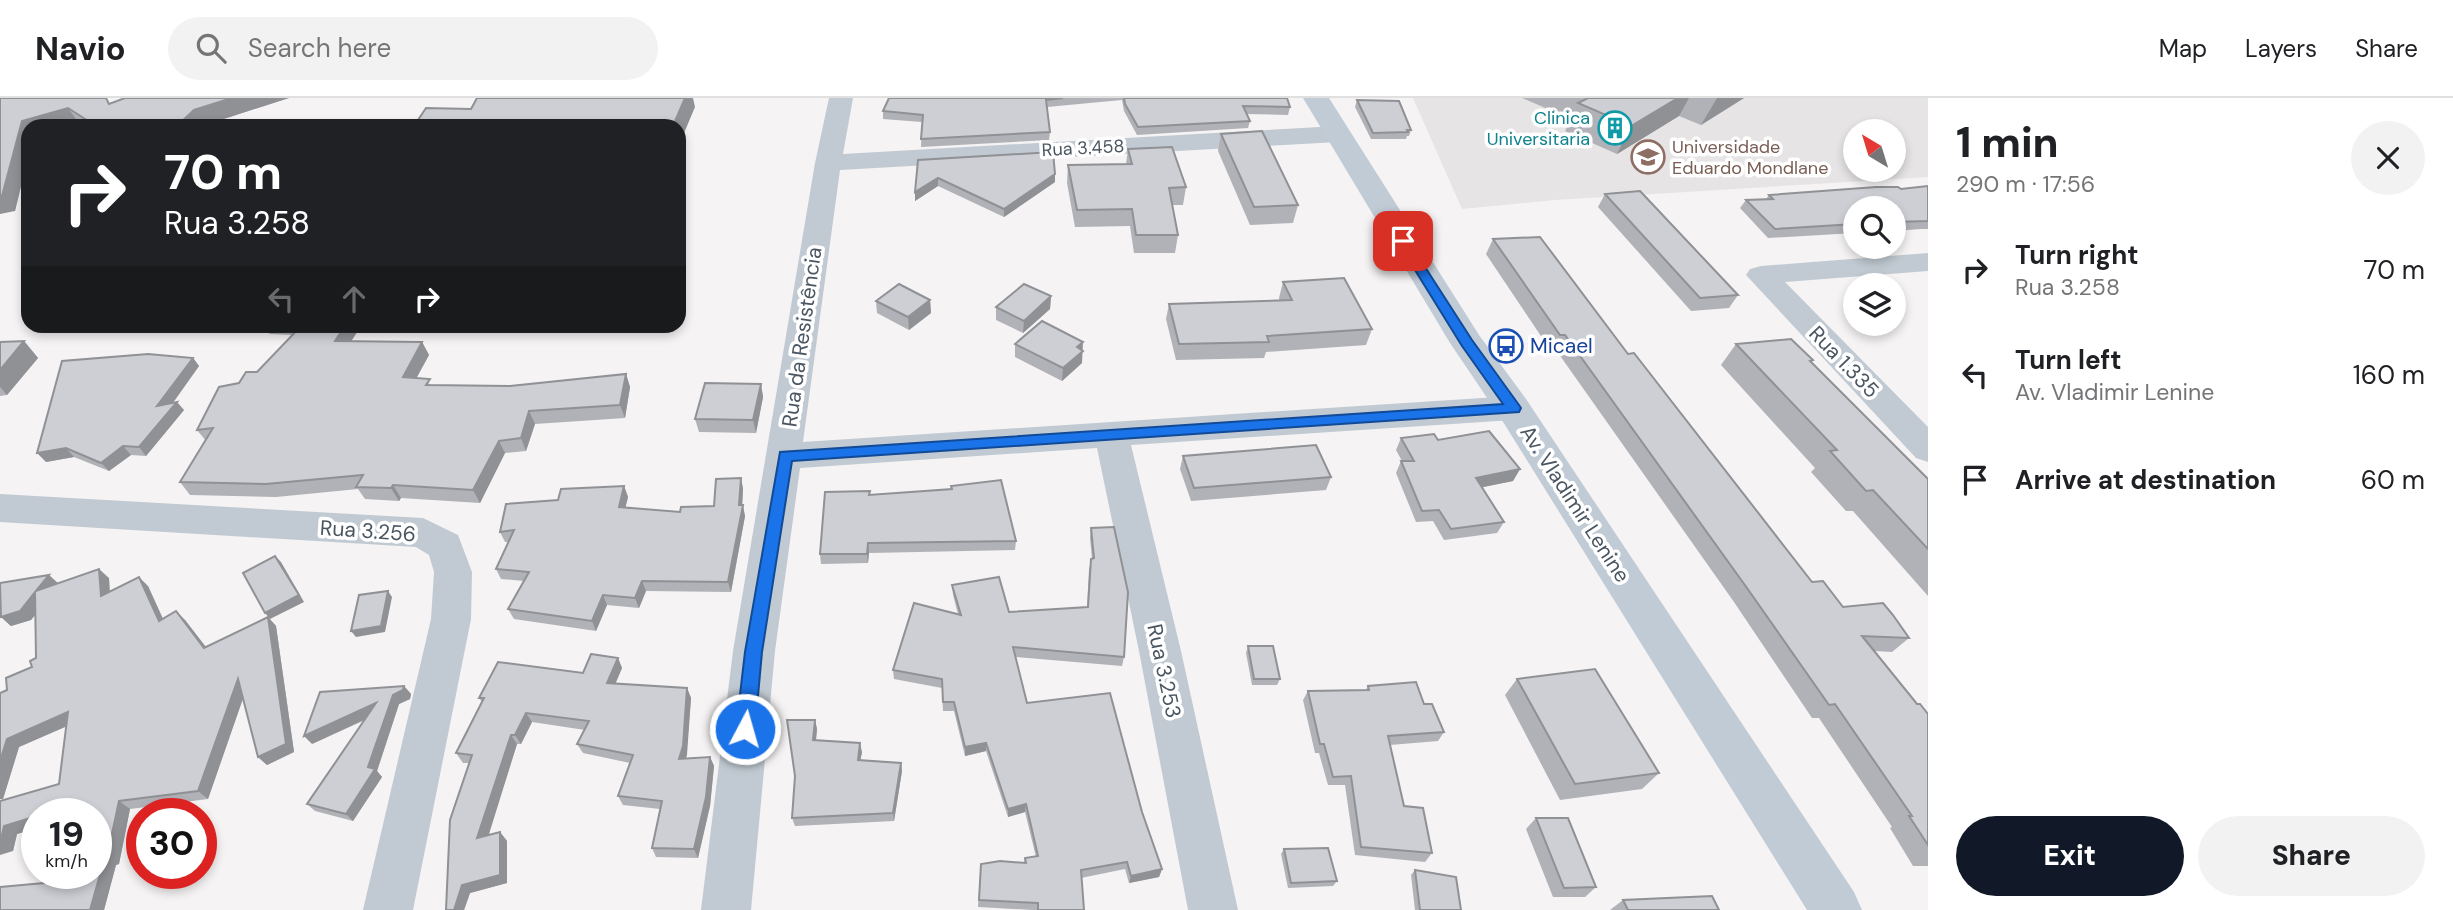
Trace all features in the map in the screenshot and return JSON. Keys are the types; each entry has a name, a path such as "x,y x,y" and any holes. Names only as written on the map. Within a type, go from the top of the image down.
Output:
{"main road":[{"name":"Av. Vladimir Lenine","path":"1316,98 1467,343 1513,408 1836,910"}],"street":[{"name":"Rua da Resistência","path":"726,910 754,652 828,163 841,98"},
{"name":"Rua 3.458","path":"828,163 1338,134"},
{"path":"1761,275 1928,262"},
{"name":"Rua 1.335","path":"1761,275 1928,449"},
{"path":"785,456 1513,408"},
{"name":"Rua 3.253","path":"1111,433 1160,651 1213,910"},
{"name":"Rua 3.256","path":"0,508 423,533 445,546 453,572 450,619 388,910"}],"shaded area":[{"name":"Universidade Eduardo Mondlane","path":"1413,98 1928,98 1928,177 1906,178 1906,119 1843,119 1843,182 1847,182 1555,200 1462,209"}],"building":[{"path":"0,98 106,98 109,104 125,98 232,98 194,110 184,119 85,119 68,108 21,119 0,196"},
{"path":"477,98 685,98 676,119 419,119 426,108 471,109"},
{"path":"889,98 1063,98 1046,100 1050,132 921,139 923,115 883,111"},
{"path":"1124,98 1287,98 1290,107 1243,106 1250,121 1138,127"},
{"path":"1588,98 1678,98 1631,126 1578,103"},
{"path":"1357,100 1399,101 1411,130 1373,133"},
{"path":"1262,131 1298,205 1254,207 1221,134"},
{"path":"1172,147 1186,187 1169,188 1178,235 1136,235 1132,209 1077,210 1068,165 1132,164 1128,149"},
{"path":"1053,152 1055,174 1004,209 938,178 915,192 918,160"},
{"path":"1928,186 1928,221 1906,222 1906,196 1843,196 1843,225 1775,229 1746,200 1773,199 1769,195 1876,187 1901,189"},
{"path":"1640,191 1738,295 1700,298 1605,194"},
{"path":"1540,237 1628,354 1634,353 1812,582 1823,581 1843,607 1883,603 1909,638 1862,636 1928,714 1928,845 1909,816 1912,816 1835,704 1829,705 1565,335 1560,335 1493,239"},
{"path":"1344,278 1372,329 1267,336 1269,342 1179,344 1169,304 1292,300 1283,282"},
{"path":"899,284 930,300 908,317 876,301"},
{"path":"1024,284 1051,296 1024,321 996,307"},
{"path":"1042,321 1083,342 1077,347 1083,351 1063,368 1015,344"},
{"path":"294,333 340,333 335,341 422,342 403,377 430,379 426,385 510,386 626,374 620,405 529,411 521,438 499,441 473,490 393,485 391,488 356,487 363,475 266,484 180,482 213,428 197,430 219,387 239,383 246,372 257,372"},
{"path":"1791,339 1928,479 1928,549 1873,490 1866,491 1830,451 1837,450 1736,344"},
{"path":"24,341 0,370 0,342"},
{"path":"148,354 193,358 157,406 177,402 139,447 123,446 101,463 66,448 37,453 62,361"},
{"path":"705,383 761,384 753,420 695,419"},
{"path":"1489,431 1520,469 1476,478 1504,522 1451,529 1439,510 1422,511 1401,461 1414,461 1401,438 1434,434 1438,440"},
{"path":"1316,445 1331,477 1194,488 1183,456"},
{"path":"741,478 739,505 743,505 728,582 642,581 635,598 603,595 592,621 508,609 529,572 496,569 514,530 500,532 506,504 558,500 561,489 624,486 619,507 680,512 681,507 714,506 716,479"},
{"path":"1001,480 1016,541 868,543 867,554 820,554 825,492 870,491 869,495 952,489 951,486"},
{"path":"1114,527 1128,592 1124,657 1013,647 1027,703 1110,693 1142,812 1162,869 1131,876 1127,862 1081,870 1084,910 1038,910 1038,903 979,900 981,864 1000,861 1026,863 1025,858 1038,856 1026,804 1008,809 986,743 965,747 954,702 943,702 942,679 893,670 914,603 961,615 952,585 999,577 1009,612 1088,607 1091,559 1094,558 1091,528"},
{"path":"275,556 299,595 265,613 243,573"},
{"path":"99,569 101,596 139,577 159,621 176,611 204,648 268,617 286,744 258,757 238,679 198,791 119,801 112,834 112,798 21,798 21,821 4,826 0,844 0,801 59,784 68,712 7,739 0,761 0,693 7,690 6,678 32,667 30,661 36,658 35,592 20,611 1,617 0,583 49,575 36,591"},
{"path":"388,591 381,626 351,631 359,595"},
{"path":"1248,646 1273,646 1280,679 1254,679"},
{"path":"591,654 618,658 607,683 687,688 683,746 679,759 710,757 706,797 694,849 652,848 662,801 618,796 633,755 577,744 589,721 526,713 515,735 511,735 477,838 500,832 500,875 462,885 454,910 446,910 450,820 472,755 456,753 484,698 479,698 498,662 583,673"},
{"path":"1595,669 1659,773 1575,784 1517,679"},
{"path":"1416,682 1424,704 1432,704 1444,732 1388,736 1404,806 1423,808 1432,853 1361,847 1351,776 1333,777 1324,744 1320,744 1308,691 1369,690 1368,686"},
{"path":"404,686 403,690 393,695 368,767 375,769 346,814 307,804 376,703 304,736 320,692"},
{"path":"787,720 815,720 813,740 860,743 858,760 901,763 893,813 792,818 795,776"},
{"path":"1536,818 1568,818 1596,887 1564,888"},
{"path":"1328,848 1337,881 1291,883 1284,849"},
{"path":"1415,870 1456,877 1461,910 1420,910"},
{"path":"21,885 21,889 96,889 90,910 0,910 0,887"},
{"path":"1712,896 1719,910 1628,910 1623,900"}],"place":[{"name":"Clinica Universitaria","path":"1615,128"},
{"name":"Universidade Eduardo Mondlane","path":"1648,157"},
{"name":"Micael","path":"1506,346"}],"route":[{"path":"745,729 754,652 785,456 1513,408 1467,343 1403,241"}]}
